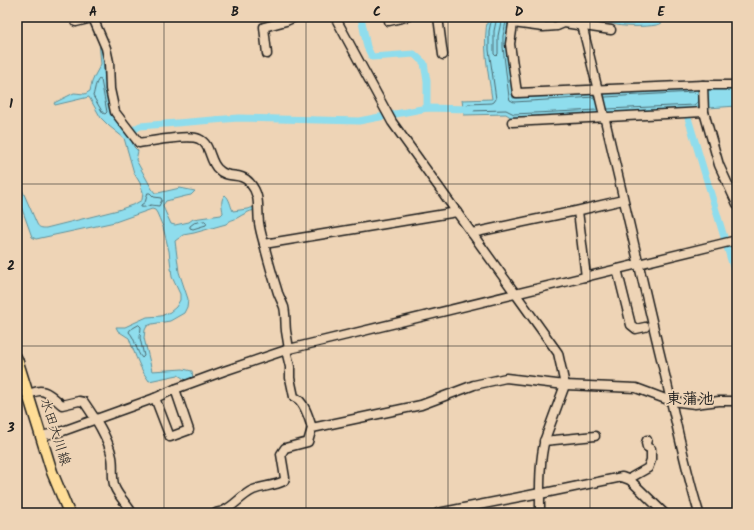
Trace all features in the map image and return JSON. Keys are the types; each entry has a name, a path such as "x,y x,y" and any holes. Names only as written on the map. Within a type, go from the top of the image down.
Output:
{"main road":[{"name":"水田大川線","path":"17,359 52,472 69,513"}],"street":[{"path":"75,17 76,22 94,18 106,48 109,62 110,89 115,112 139,143 190,137 200,139 206,144 216,168 223,174 242,177 249,181 256,190 259,222 264,244 278,294 284,307 290,378 294,397 298,398 306,411 312,428 308,442 285,448 283,450 281,454 285,478 284,481 278,484 253,490 244,495 224,511 216,513"},
{"path":"267,54 264,27 295,17"},
{"path":"335,17 392,122 558,353 565,384 544,441 541,467 540,513"},
{"path":"389,21 406,17"},
{"path":"438,17 443,55"},
{"path":"611,30 581,21 543,27 514,20 510,44 517,93 599,92 737,84"},
{"path":"581,21 599,92 688,475 699,513"},
{"path":"703,87 704,109 719,165 737,204"},
{"path":"512,122 604,114 704,109"},
{"path":"472,233 623,200"},
{"path":"578,211 586,277"},
{"path":"264,244 457,212"},
{"path":"41,436 63,431 155,398 224,371 288,349 734,241"},
{"path":"617,269 631,325 636,329 645,327"},
{"path":"312,428 421,405 474,385 506,378 565,384 636,388 671,401 696,404 720,401 737,401"},
{"path":"155,398 170,437 189,430 175,389"},
{"path":"28,394 42,391 52,396 62,405 78,401 84,402 96,419 105,436 112,456 114,486 132,513"},
{"path":"544,441 596,436"},
{"path":"630,480 632,477 648,468 651,460 651,449 646,447 647,440"},
{"path":"438,513 622,477 630,480 664,513"}],"water":[{"path":"488,17 511,17 507,47 513,98 697,88 698,91 707,90 707,87 737,86 737,106 708,108 707,105 699,105 699,109 512,118 506,114 464,115 462,100 492,99 487,68 486,48 486,28"},
{"path":"532,17 543,21 556,20 566,17 588,19 658,19 665,17 663,22 660,24 651,26 621,26 605,22 577,20 540,23"},
{"path":"99,41 102,49 108,98 134,147 138,151 136,160 152,189 155,193 180,188 195,191 191,195 166,201 163,205 171,224 175,225 189,222 193,219 221,215 223,213 222,201 225,195 229,200 233,211 255,207 256,210 246,213 226,224 183,235 175,241 179,272 188,299 187,307 184,313 170,321 147,326 144,338 152,371 183,369 192,371 193,378 186,380 178,375 149,381 140,366 129,338 118,331 116,327 125,327 147,317 161,316 170,312 176,307 180,300 180,294 172,277 169,251 163,227 155,210 152,209 115,222 36,239 32,237 17,195 17,178 37,224 42,228 118,210 142,200 143,192 134,173 124,138 101,118 89,97 55,105 54,103 74,93 85,94 90,91 92,82 101,64"}],"waterway":[{"path":"361,17 367,47 372,57 414,54 424,63 427,81 427,108"},
{"path":"125,135 140,126 238,118 359,121 427,108 471,109"},
{"path":"688,118 737,280"}],"district":[{"name":"東蒲池","path":"690,399"}]}
